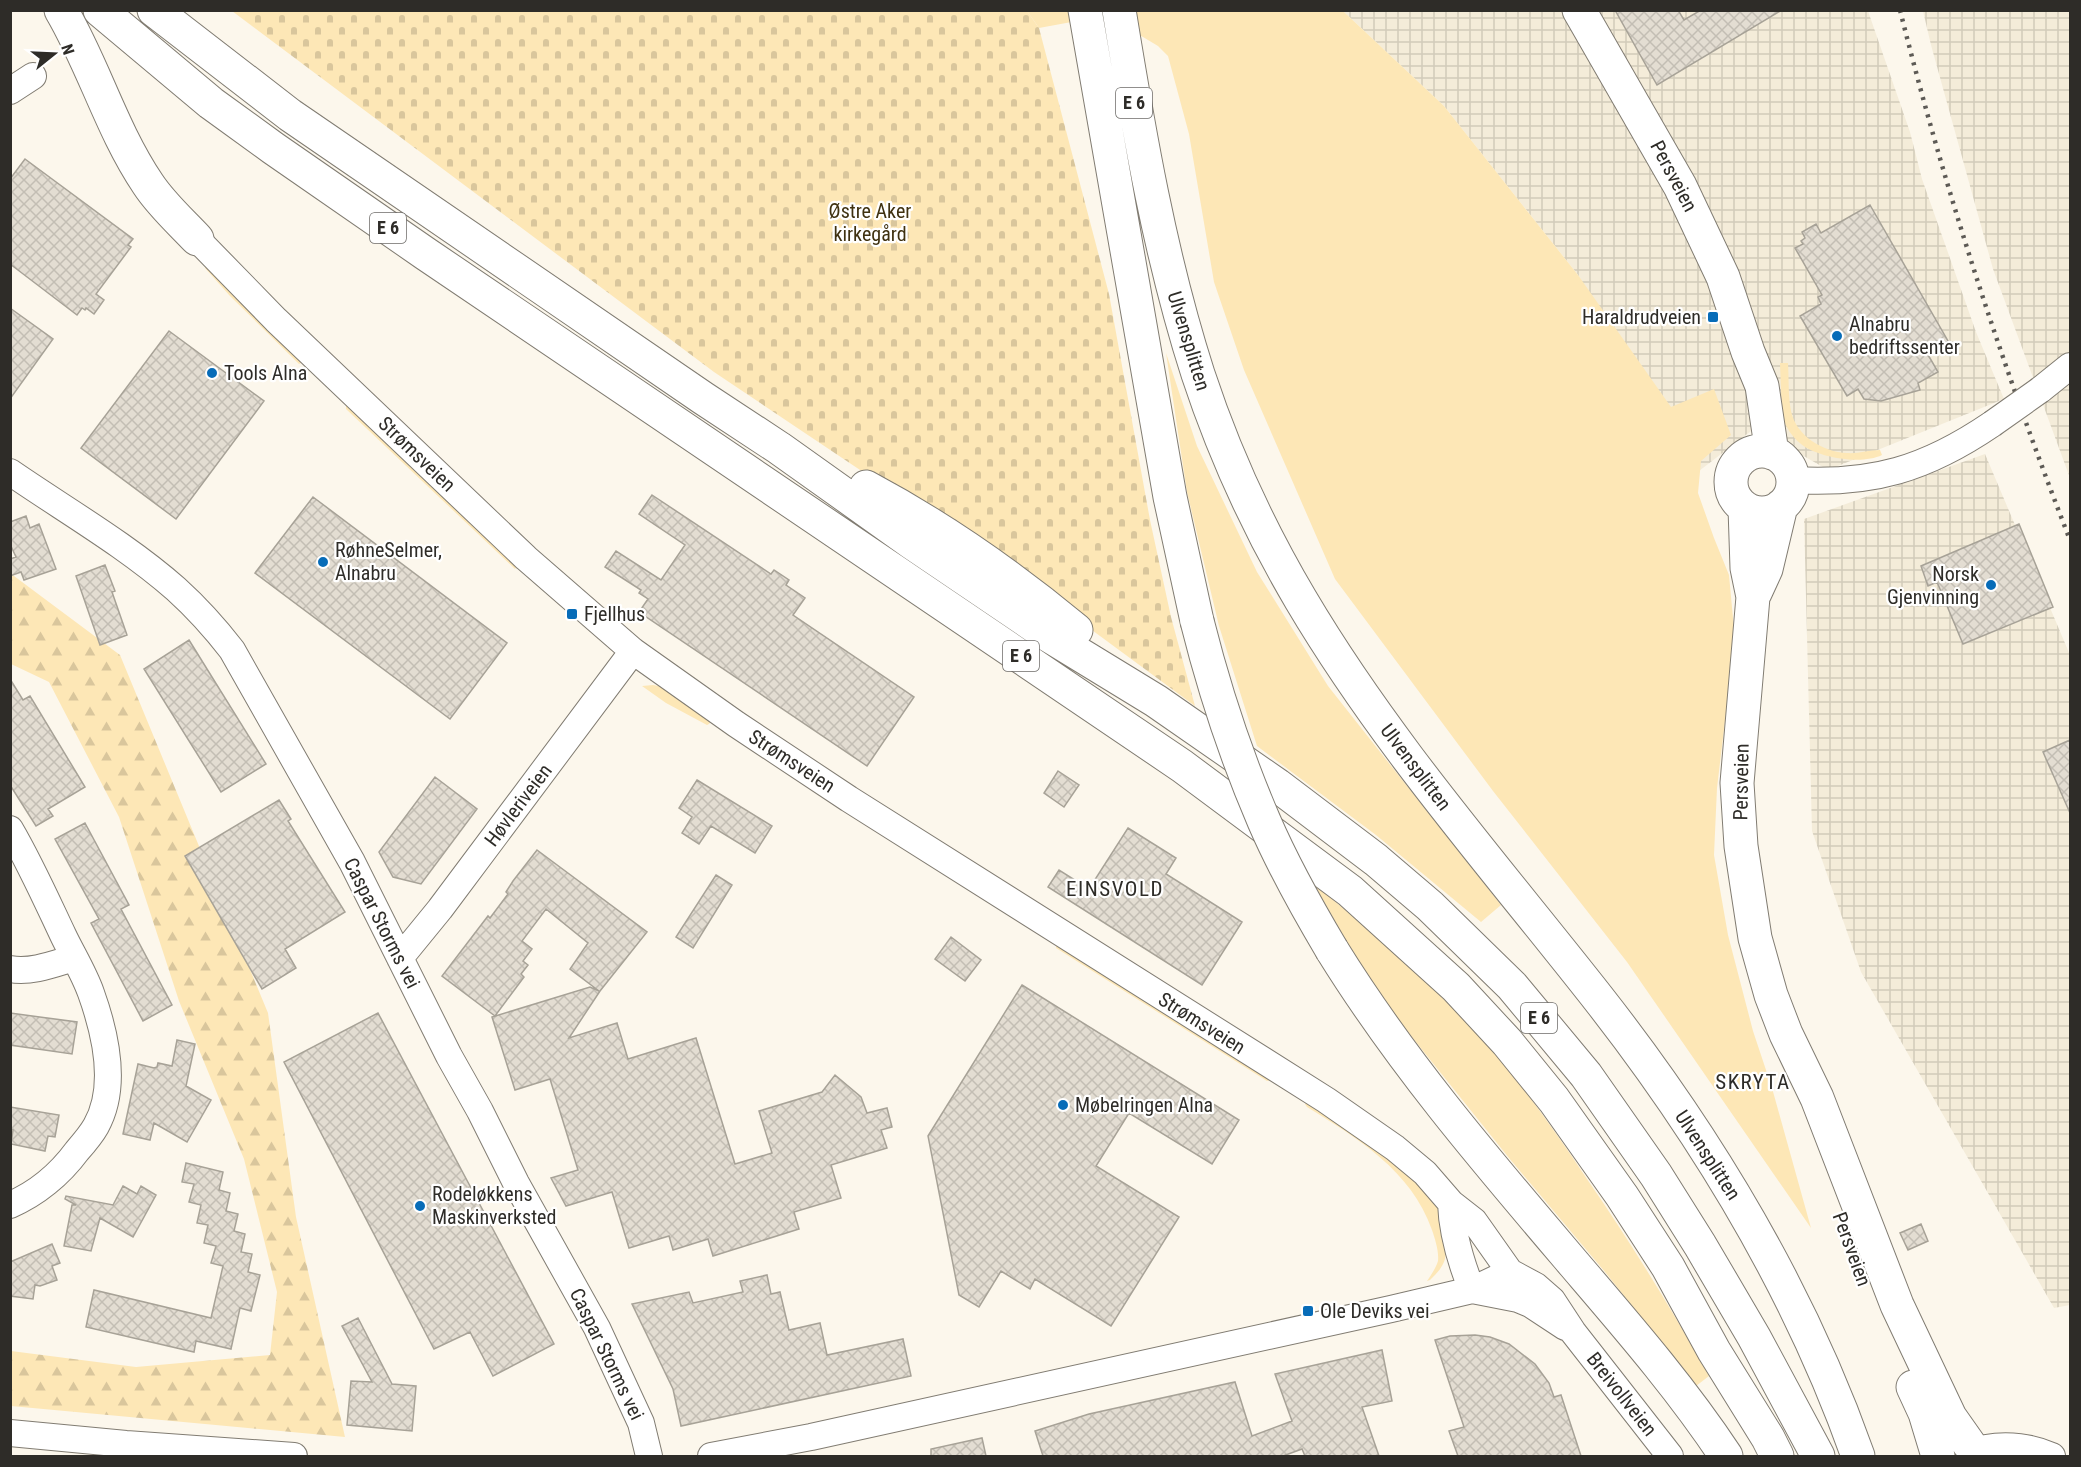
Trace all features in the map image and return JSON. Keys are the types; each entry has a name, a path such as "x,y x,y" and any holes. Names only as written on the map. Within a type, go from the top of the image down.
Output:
{"main road":[{"path":"61,10 75,34 107,109 135,163 161,201 197,239"},
{"name":"E 6","path":"100,10 203,96 273,148 1182,766 1350,891 1447,978 1507,1042 1554,1100 1622,1196 1668,1267 1714,1351 1777,1456"},
{"name":"E 6","path":"154,10 290,115 779,448 911,542 1048,635 1156,701 1277,784 1376,860 1457,931 1512,986 1586,1075 1656,1175 1700,1245 1754,1337 1818,1456"},
{"name":"Ulvensplitten","path":"1085,10 1170,497 1197,621 1222,711 1246,779 1293,882 1367,1006 1494,1170 1652,1357 1726,1456"},
{"name":"Ulvensplitten","path":"1119,10 1144,156 1168,270 1198,374 1219,432 1252,508 1302,600 1372,708 1618,1024 1718,1168 1767,1251 1798,1311 1830,1383 1858,1456"},
{"name":"Persveien","path":"1579,10 1680,186 1724,277 1748,352 1744,386 1745,426 1756,456"},
{"path":"1756,456 1786,464 1787,493 1764,513 1745,508 1734,496 1731,480 1736,465 1756,456"},
{"name":"Persveien","path":"1753,597 1766,569 1787,493"},
{"name":"Persveien","path":"1745,508 1747,568 1753,597 1737,783 1741,846 1755,938 1771,995 1786,1034 1817,1098 1897,1305 1950,1417 1974,1451"},
{"name":"Persveien","path":"1786,1034 1803,1111 1848,1241 1876,1310 1925,1413 1938,1456"}],"street":[{"path":"10,91 33,76"},
{"name":"Strømsveien","path":"197,239 276,320 526,558 633,651 736,724 849,799 1326,1100 1395,1148 1425,1173 1451,1203 1474,1221 1510,1272"},
{"path":"1787,493 1821,482 1848,480 1902,470 1941,455 1992,424 2070,366"},
{"name":"Caspar Storms vei","path":"10,472 120,547 174,588 209,621 232,650 352,862 449,1056 516,1183 597,1328 641,1423 649,1456"},
{"name":"Høvleriveien","path":"400,958 440,909 633,651"},
{"path":"10,829 26,855 90,991 103,1034 108,1081 105,1102 97,1124 66,1166 33,1193 10,1205"},
{"path":"10,969 48,966 74,958"},
{"path":"1451,1203 1451,1216 1459,1253 1472,1290"},
{"path":"711,1456 811,1437 1472,1290 1510,1272"},
{"name":"Breivollveien","path":"1510,1272 1536,1286 1552,1300 1573,1332 1670,1456"},
{"name":"Breivollveien","path":"1472,1290 1518,1299 1530,1304 1573,1332"},
{"path":"10,1433 294,1456"},
{"path":"1974,1451 2013,1446 2052,1456"}],"shaded area":[{"path":"1343,11 1868,11 1910,132 1922,179 1976,332 2004,399 1828,470 1755,428 1686,481 1578,275 1444,106"},
{"path":"1923,11 2070,11 2070,478 1993,269"},
{"path":"1985,454 2070,655 2070,1305 2054,1308 1861,972 1812,831 1804,519"}],"green space":[{"name":"Østre Aker kirkegård","path":"232,11 1027,11 1039,28 1109,294 1150,520 1171,617 1195,706 960,537 714,372"},
{"path":"1027,11 1343,11 1444,106 1578,275 1671,407 1714,389 1731,435 1701,461 1698,493 1729,575 1734,629 1717,788 1714,855 1728,935 1753,1031 1772,1088 1811,1228 1627,962 1493,791 1335,579 1244,370 1214,282 1189,134 1168,56 1158,46 1127,29 1111,24 1077,21 1039,28"},
{"path":"208,264 303,362 299,364 230,296 205,268"},
{"path":"1166,353 1197,446 1257,572 1328,686 1501,905 1481,922 1376,835 1257,746 1219,626 1187,492"},
{"path":"1780,363 1788,363 1791,411 1798,428 1805,435 1829,450 1851,453 1880,450 1882,455 1852,460 1840,458 1818,453 1798,441 1782,417"},
{"path":"348,402 518,564 515,569 346,409"},
{"path":"10,573 120,655 268,1013 296,1217 345,1437 11,1406 11,1351 136,1367 270,1355 277,1292 244,1159 179,1001 119,817 49,682 11,664"},
{"path":"642,686 663,687 712,720 707,725 666,703"},
{"path":"1314,884 1437,992 1505,1066 1548,1122 1619,1227 1709,1376 1696,1386 1403,1026 1357,960"},
{"path":"1057,942 1271,1080 1267,1081 1056,948"},
{"path":"1307,1101 1379,1149 1414,1178 1428,1193 1440,1214 1446,1254 1440,1269 1430,1280 1427,1281 1435,1269 1438,1253 1423,1209 1411,1190 1396,1173 1363,1144 1307,1107 1305,1104"}],"building":[{"path":"1615,10 1678,10 1684,20 1701,10 1782,10 1657,85"},
{"path":"25,159 133,239 128,245 131,247 96,294 104,300 94,314 82,308 77,315 10,264 10,179"},
{"path":"1870,205 1948,341 1927,353 1938,372 1918,383 1920,390 1881,401 1864,399 1858,389 1847,396 1800,316 1821,304 1818,297 1822,295 1795,248 1803,244 1801,241 1805,238 1802,232 1816,224 1821,233"},
{"path":"10,308 53,339 10,399"},
{"path":"169,331 264,401 176,519 81,448"},
{"path":"652,495 771,574 774,570 789,580 786,585 805,598 793,615 914,697 867,766 639,612 648,599 639,593 641,590 605,567 616,551 661,580 685,545 639,514"},
{"path":"313,497 507,643 450,719 255,573"},
{"path":"26,516 30,528 39,524 56,569 24,580 21,572 10,576 10,559 16,557 10,544 10,522"},
{"name":"Norsk Gjenvinning","path":"2019,524 2053,607 1963,644 1937,582 1928,586 1921,566"},
{"path":"105,565 127,635 100,645 76,576"},
{"path":"189,640 266,764 221,792 144,669"},
{"path":"10,679 23,700 30,696 85,787 48,809 53,816 36,826 10,785"},
{"path":"2070,740 2070,813 2043,752"},
{"path":"1058,771 1079,785 1064,807 1044,793"},
{"path":"435,777 477,809 421,884 393,877 379,852"},
{"path":"697,780 772,826 755,853 711,826 699,844 682,833 692,817 679,808"},
{"path":"279,800 291,819 288,821 345,912 285,949 296,968 262,989 185,856"},
{"path":"85,823 129,905 121,909 172,1005 143,1021 91,923 99,919 55,839"},
{"path":"1128,828 1176,858 1166,874 1242,922 1202,985 1048,887 1059,870 1089,889"},
{"path":"537,850 647,932 600,991 569,1038 617,1023 628,1059 696,1038 735,1164 772,1153 759,1111 822,1092 835,1075 861,1097 867,1113 887,1108 892,1127 881,1130 887,1148 831,1165 841,1198 794,1212 799,1229 713,1256 708,1239 673,1250 669,1236 629,1248 612,1192 566,1206 551,1178 578,1170 550,1079 515,1090 492,1017 590,987 599,991 570,969 588,943 546,909 522,941 532,949 523,961 528,965 521,974 524,977 495,1016 442,976 488,916 490,918 508,894 506,892 513,881"},
{"path":"716,875 732,885 693,948 676,937"},
{"path":"951,937 981,960 965,981 935,959"},
{"path":"1022,985 1239,1120 1212,1164 1129,1113 1096,1166 1179,1217 1111,1326 1035,1279 1030,1289 1001,1271 979,1307 959,1295 928,1136"},
{"path":"10,1013 77,1022 72,1054 10,1045"},
{"name":"Rodeløkkens Maskinverksted","path":"378,1013 554,1344 493,1376 470,1332 434,1349 284,1062"},
{"path":"177,1040 195,1044 186,1086 211,1100 187,1142 154,1123 150,1140 123,1134 138,1064 154,1068 158,1063 172,1066"},
{"path":"10,1107 59,1115 55,1137 48,1136 45,1151 11,1144 13,1130 10,1129"},
{"path":"186,1163 223,1172 219,1190 230,1193 226,1211 238,1214 234,1231 245,1234 241,1252 252,1254 248,1272 260,1275 251,1311 240,1308 231,1349 196,1341 194,1352 86,1327 94,1290 211,1318 223,1266 211,1263 216,1246 204,1243 208,1225 197,1223 201,1205 189,1202 194,1184 182,1182"},
{"path":"123,1186 137,1194 141,1186 156,1195 133,1237 100,1218 91,1251 64,1246 72,1205 76,1205 65,1199 66,1196 113,1205"},
{"path":"1921,1224 1928,1241 1908,1250 1900,1233"},
{"path":"52,1244 60,1263 52,1266 57,1280 40,1286 35,1285 33,1299 10,1296 10,1262"},
{"path":"767,1275 771,1294 780,1292 789,1330 820,1323 827,1355 903,1339 911,1376 681,1426 673,1389 632,1304 689,1292 693,1303 743,1292 740,1281"},
{"path":"358,1318 392,1384 416,1386 412,1431 347,1425 351,1381 372,1382 342,1326"},
{"path":"1450,1336 1490,1337 1509,1344 1535,1364 1549,1383 1554,1397 1561,1395 1581,1456 1458,1456 1449,1431 1464,1427 1435,1340"},
{"path":"1382,1350 1392,1401 1362,1407 1379,1456 1305,1456 1302,1449 1283,1456 1043,1456 1035,1431 1089,1414 1235,1382 1252,1436 1292,1421 1275,1374"},
{"path":"982,1438 986,1456 931,1456 931,1449"}],"railway":[{"path":"1900,10 1936,145 1977,278 2021,410 2070,540"}],"place":[{"name":"Haraldrudveien","path":"1713,317"},
{"name":"Alnabru bedriftssenter","path":"1837,336"},
{"name":"Tools Alna","path":"212,373"},
{"name":"RøhneSelmer, Alnabru","path":"323,562"},
{"name":"Norsk Gjenvinning","path":"1991,585"},
{"name":"Fjellhus","path":"572,614"},
{"name":"Møbelringen Alna","path":"1063,1105"},
{"name":"Rodeløkkens Maskinverksted","path":"420,1206"},
{"name":"Ole Deviks vei","path":"1308,1311"}],"district":[{"name":"EINSVOLD","path":"1115,889"},
{"name":"SKRYTA","path":"1753,1082"}]}
